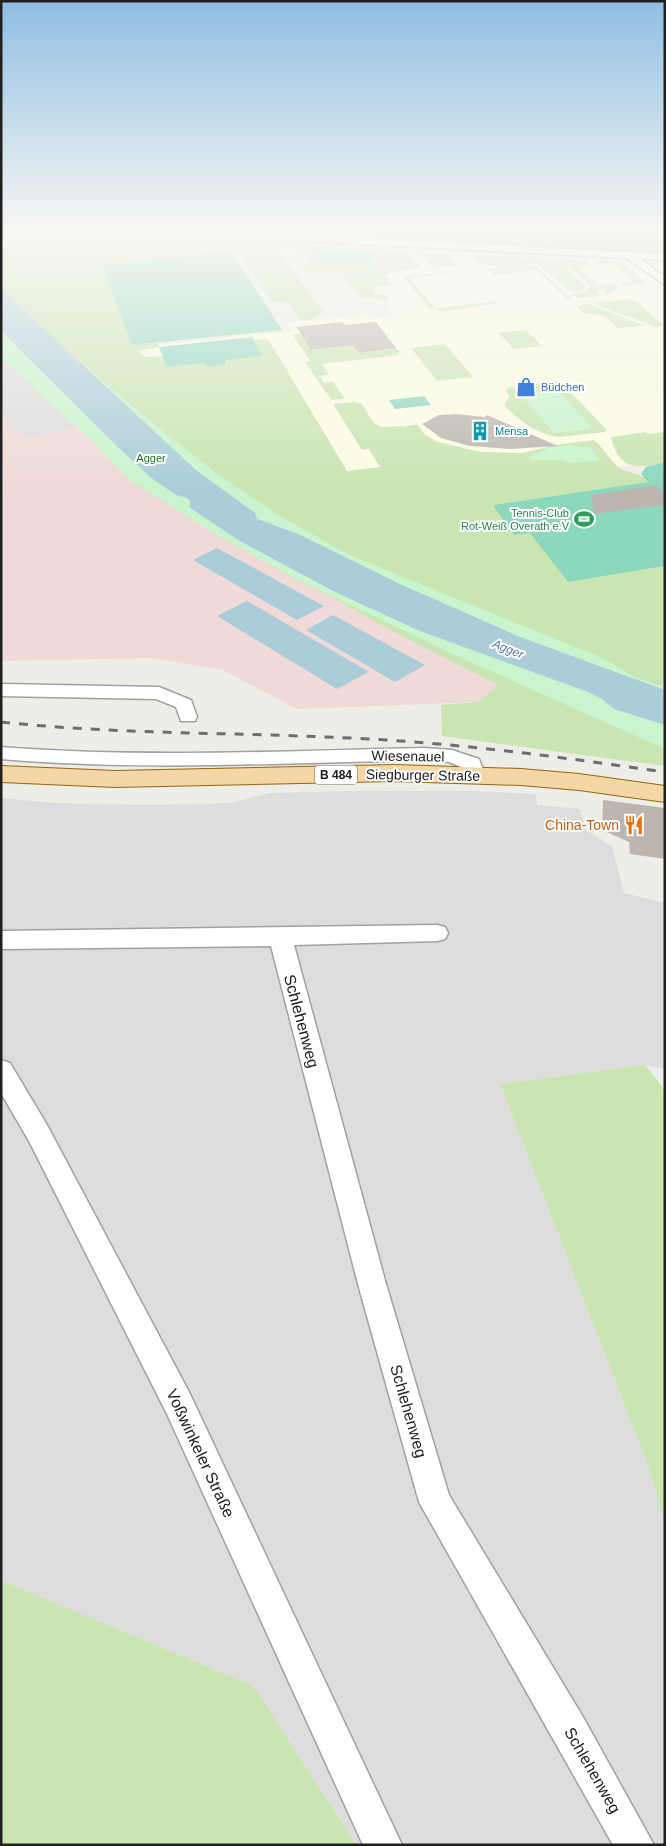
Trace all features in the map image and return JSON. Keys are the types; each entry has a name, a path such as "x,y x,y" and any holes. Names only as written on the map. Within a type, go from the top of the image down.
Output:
{"main road":[{"name":"Siegburger Straße","path":"1,774 115,779 395,773 475,775 579,782 665,794"}],"street":[{"path":"1,690 159,694 184,704 188,718"},
{"name":"Wiesenauel","path":"1,753 74,758 181,750 424,754 452,756 472,764 475,775"},
{"path":"1,940 438,933"},
{"name":"Schlehenweg","path":"280,937 372,1284 435,1502 570,1730 635,1845"},
{"name":"Voßwinkeler Straße","path":"1,1070 38,1133 178,1403 383,1845"}],"shaded area":[{"path":"346,317 665,317 665,433 619,440 646,467 629,464 398,505 112,350 291,331 287,323"},
{"path":"1,331 94,423 23,439 1,417"},
{"path":"3,416 24,439 94,423 203,516 187,517 498,685 478,702 297,709 223,670 151,658 1,661"},
{"path":"478,791 536,794 537,805 580,809 586,830 612,847 624,893 665,903 665,1069 645,1065 500,1084 648,1465 665,1524 665,1845 356,1845 254,1686 1,1580 1,798 55,803 151,805 229,803 269,793"}],"green space":[{"name":"Agger","path":"1,317 30,317 121,397 217,474 280,516 349,555 602,658 636,678 665,687 665,749 455,655 296,579 224,539 130,480 81,430 25,381 1,357"},
{"path":"31,317 121,317 132,345 158,343 159,347 138,351 145,357 163,356 168,366 261,356 253,340 268,339 347,471 380,467 369,449 362,450 333,404 355,402 362,404 377,425 406,427 417,424 425,435 438,442 481,452 523,453 555,445 593,440 617,466 645,478 649,482 493,505 530,532 568,582 665,566 665,690 520,637 242,503"},
{"path":"121,317 274,317 282,330 132,345"},
{"path":"298,317 315,317 312,319 300,320"},
{"path":"605,317 623,317 646,326 618,328"},
{"path":"629,317 654,317 662,324 662,326 655,327"},
{"path":"526,330 542,346 514,349 499,333"},
{"path":"300,334 311,350 353,345 359,353 396,348 401,352 397,353 399,355 322,364 329,375 320,376 324,383 333,382 345,399 331,400 305,362 310,361 293,335"},
{"path":"252,337 262,356 226,360 225,365 209,367 204,363 167,367 159,347"},
{"path":"445,344 473,377 437,381 411,348"},
{"path":"557,381 562,383 607,430 605,432 558,437 550,435 529,426 504,405 510,396 505,391 509,387 514,387 517,390 536,388 533,384"},
{"path":"558,390 593,429 554,433 521,395"},
{"path":"424,396 431,405 395,409 389,400"},
{"path":"646,432 649,434 665,432 665,462 655,465 637,466 624,461 618,456 611,437"},
{"path":"569,445 590,448 600,460 571,463 553,459 532,461 529,457 548,448"},
{"name":"Tennis-Club Rot-Weiß Overath e.V","path":"665,462 665,566 568,582 530,533 514,535 493,505 648,482 641,474 646,467"},
{"path":"186,516 193,516 665,725 665,766 442,736 441,705 478,702 498,685 398,634"},
{"path":"645,1065 665,1090 665,1524 648,1465 500,1084"},
{"path":"1,1580 254,1686 356,1845 1,1845"}],"water":[{"name":"Agger","path":"1,317 31,317 196,470 255,513 257,519 296,533 400,584 520,637 665,690 665,725 614,709 602,699 588,692 420,631 333,591 238,540 189,507 191,502 187,498 176,495 150,477 1,331"},
{"path":"217,548 324,606 297,620 193,560"},
{"path":"247,601 369,672 337,689 217,616"},
{"path":"333,615 425,665 395,682 306,630"}],"building":[{"path":"342,322 345,325 376,322 396,348 359,353 353,345 311,350 296,327"},
{"name":"Mensa","path":"456,414 485,417 487,415 558,446 510,449 470,446 441,438 422,424 439,415"},
{"path":"656,485 665,495 665,505 594,514 591,495"},
{"name":"China-Town","path":"603,800 665,808 665,859 630,854 629,842 602,830"}],"railway":[{"path":"1,722 93,729 405,741 516,752 665,772"}],"place":[{"name":"Büdchen","path":"526,387"},
{"name":"Mensa","path":"480,431"},
{"name":"Tennis-Club Rot-Weiß Overath e.V","path":"584,519"},
{"name":"China-Town","path":"634,825"}]}
